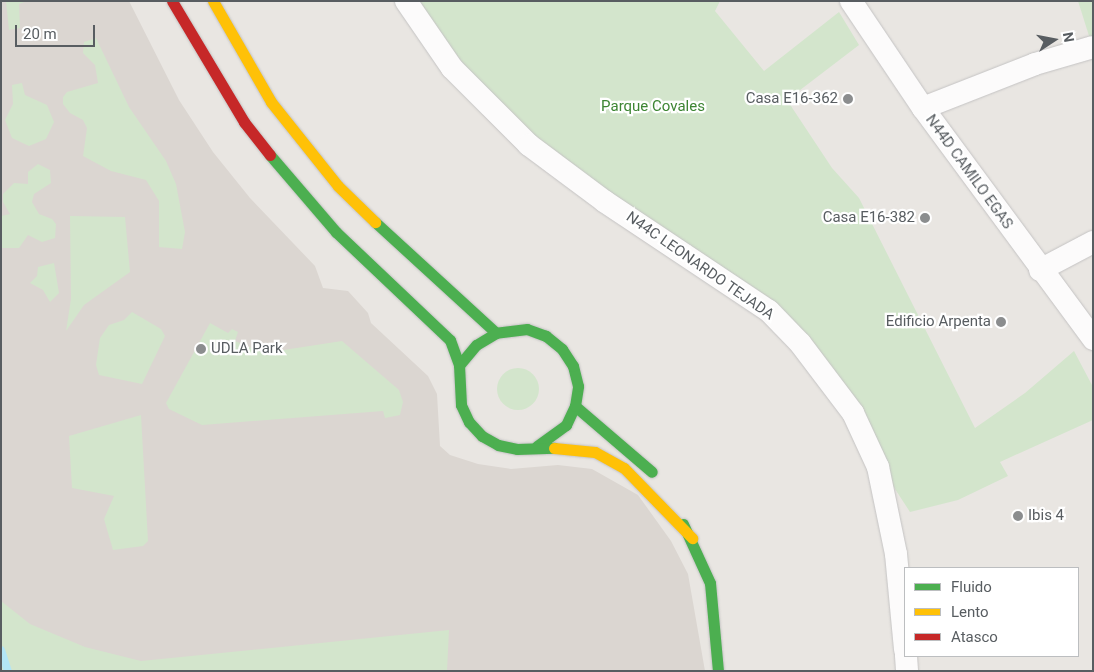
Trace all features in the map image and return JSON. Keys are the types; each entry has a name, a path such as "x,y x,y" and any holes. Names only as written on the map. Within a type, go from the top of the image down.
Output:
{"street":[{"path":"172,1 244,122 278,165 336,232 430,318 450,340 459,364 461,405 469,422 482,436 498,445 517,449 537,446 595,452 624,468 692,538"},
{"path":"213,1 271,102 338,186 416,263 496,333"},
{"name":"N44C LEONARDO TEJADA","path":"406,1 452,68 528,145 604,201 769,311 800,343 853,413 878,467 896,554 904,639"},
{"name":"N44D CAMILO EGAS","path":"851,1 923,108 1040,270 1093,339"},
{"path":"923,108 1035,64 1093,46"},
{"path":"1040,270 1093,242"},
{"path":"459,364 476,345 496,333 527,329 546,336 562,348 573,366 578,386 575,406 566,424 552,438 537,446"},
{"path":"575,406 614,436 659,483 692,538 710,583 718,671"},
{"path":"906,657 907,671"}],"shaded area":[{"name":"UDLA Park","path":"1,1 129,1 179,100 213,152 250,198 315,266 323,288 348,291 368,313 371,323 428,376 437,394 440,446 450,455 478,464 511,469 558,465 592,469 638,495 671,541 688,574 705,671 24,671 1,622"}],"green space":[{"path":"6,1 27,1 19,4 20,28 9,30"},
{"name":"Parque Covales","path":"413,1 720,1 715,11 764,71 839,12 859,45 787,100 832,168 859,198 975,428 1025,393 1074,351 1093,387 1093,420 1000,462 1008,476 958,500 910,512 800,343 529,145"},
{"path":"1078,1 1093,1 1093,39 1090,39"},
{"path":"96,38 129,107 166,161 176,184 185,232 182,249 159,247 159,201 146,180 111,171 83,156 87,128 83,120 70,113 63,104 63,97 67,92 98,83 95,65 83,53 84,42"},
{"path":"22,83 25,95 47,105 54,122 46,139 29,146 12,138 5,120 13,104 12,85"},
{"path":"38,164 50,170 51,183 34,194 32,202 39,214 52,219 56,224 55,238 42,242 28,235 19,248 1,248 1,216 10,214 3,202 3,194 14,183 28,184 28,172"},
{"path":"70,216 125,217 130,272 84,305 66,331 71,299"},
{"path":"54,263 59,293 50,302 43,290 30,283 37,276 38,267"},
{"path":"132,312 161,329 165,336 142,384 99,375 96,365 100,338 109,325 124,320"},
{"path":"210,323 228,333 232,329 238,332 235,341 264,353 342,341 399,390 403,402 400,415 385,418 383,411 202,425 169,409 166,403"},
{"path":"522,368 530,371 536,377 539,389 536,401 530,407 514,410 506,407 500,401 497,385 500,377 506,371"},
{"path":"141,415 148,541 143,546 113,550 104,519 114,496 72,488 69,436"},
{"path":"1,601 30,624 85,647 141,661 449,630 447,671 1,671"}],"waterway":[{"path":"1,650 8,671"}],"traffic: fast":[{"path":"270,155 336,232 450,340 459,365"},
{"path":"375,222 496,333"},
{"path":"537,446 566,425 575,406 578,386 573,366 562,349 546,336 527,329 496,333 476,345 459,365 461,405 469,422 482,436 498,445 517,449 554,448"},
{"path":"575,406 652,472"},
{"path":"683,524 710,583 718,671"}],"traffic: slow":[{"path":"213,1 271,102 338,186 375,222"},
{"path":"554,448 595,452 624,468 692,538"}],"traffic: jam":[{"path":"172,1 244,122 270,155"}],"place":[{"name":"Casa E16-362","path":"848,99"},
{"name":"Casa E16-382","path":"925,218"},
{"name":"Edificio Arpenta","path":"1001,322"},
{"name":"UDLA Park","path":"201,349"},
{"name":"Ibis 4","path":"1018,516"}]}
